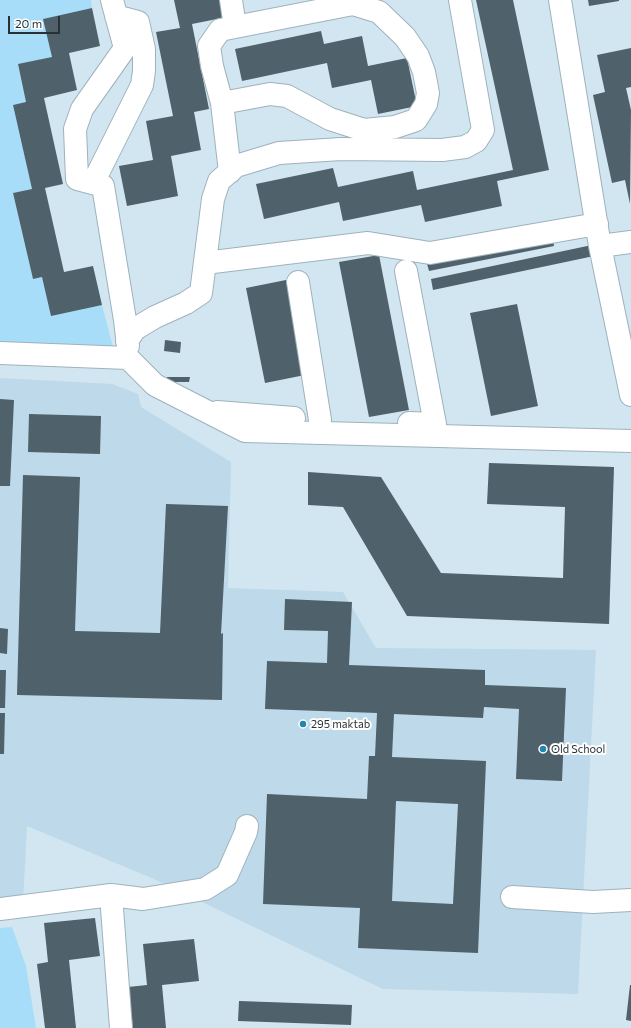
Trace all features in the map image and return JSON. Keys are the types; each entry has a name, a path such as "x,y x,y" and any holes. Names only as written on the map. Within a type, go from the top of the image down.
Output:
{"street":[{"path":"231,0 235,27"},
{"path":"128,349 135,329 155,317 194,299 201,293 213,199 219,181 236,166 279,153 341,149 442,150 465,147 476,141 483,130 460,0"},
{"path":"560,0 600,246 628,360 631,395"},
{"path":"222,103 270,94 287,96 330,119 364,130 395,127 416,120 426,104 428,93 424,72 418,56 405,38 379,12 353,2 220,30 209,46 212,66 222,103 230,172"},
{"path":"93,183 142,85 144,71 144,49 138,22 114,8"},
{"path":"114,8 125,48 82,108 75,129 77,179 102,186 125,320 128,349 155,385 245,431 631,441"},
{"path":"205,263 368,243 430,253 597,224"},
{"path":"600,246 631,242"},
{"path":"208,411 320,420 435,424 406,271"},
{"path":"298,282 320,420"},
{"path":"0,353 128,349"},
{"path":"0,909 111,895 143,899 205,889 227,875 246,832 247,826"},
{"path":"111,895 121,1028"},
{"path":"512,897 593,902 631,900"}],"shaded area":[{"path":"0,0 91,0 92,8 44,19 52,57 18,65 26,102 13,105 32,189 13,193 33,279 42,277 102,305 114,351 0,342"},
{"name":"295 maktab","path":"0,378 112,384 138,394 141,407 231,462 228,588 343,592 376,648 596,650 578,994 383,989 154,879 27,826 23,901 0,904"},
{"path":"12,927 26,966 36,1028 0,1028 0,928"}],"building":[{"path":"174,0 224,0 227,17 192,24 209,109 194,112 201,150 171,156 178,196 127,206 119,166 153,160 146,121 173,116 156,32 180,28"},
{"path":"476,0 513,0 549,170 497,181 502,206 425,222 421,205 343,221 339,202 264,219 256,184 333,168 338,187 413,171 417,190 513,170"},
{"path":"588,0 619,0 619,1 589,6"},
{"path":"92,8 100,46 69,53 77,90 44,98 63,184 45,188 64,272 93,266 102,305 51,316 42,277 33,279 13,193 32,189 13,105 26,102 18,64 52,57 43,19"},
{"path":"321,31 324,44 362,36 368,66 407,58 417,106 378,114 371,80 332,88 327,63 242,81 235,49"},
{"path":"631,48 631,87 626,88 631,110 630,204 625,180 612,183 593,95 605,92 597,55"},
{"path":"552,235 554,246 429,271 426,260"},
{"path":"592,245 594,256 433,290 431,279"},
{"path":"379,255 409,410 369,417 339,262"},
{"path":"286,280 305,375 265,383 246,288"},
{"path":"517,304 538,406 491,416 470,313"},
{"path":"165,340 181,342 180,353 164,351"},
{"path":"167,377 190,377 189,382 167,382"},
{"path":"0,399 14,400 10,486 0,486"},
{"path":"29,414 101,416 100,454 28,452"},
{"path":"489,463 614,467 609,624 407,616 343,507 308,505 308,472 381,477 441,573 563,578 565,507 487,504"},
{"path":"23,475 80,477 75,631 160,633 166,504 228,506 221,634 223,633 222,700 17,695"},
{"path":"285,599 352,602 349,665 485,670 485,685 566,688 562,781 516,779 519,709 484,707 483,718 394,714 392,757 486,761 478,953 358,948 360,908 263,904 267,794 367,799 369,756 375,756 377,713 265,709 267,661 327,663 328,631 284,630","holes":["396,801 458,804 453,904 392,901"]},
{"path":"0,628 8,629 7,654 0,653"},
{"path":"0,670 6,670 5,708 0,708"},
{"path":"0,713 5,713 4,754 0,754"},
{"path":"95,918 100,956 69,960 76,1028 45,1028 37,964 48,962 44,923"},
{"path":"194,939 199,981 162,985 166,1028 133,1028 128,987 147,985 143,944"},
{"path":"631,985 631,1021 626,1020"},
{"path":"239,1001 352,1005 351,1025 238,1021"}],"place":[{"name":"295 maktab","path":"303,724"},
{"name":"Old School","path":"543,749"}]}
